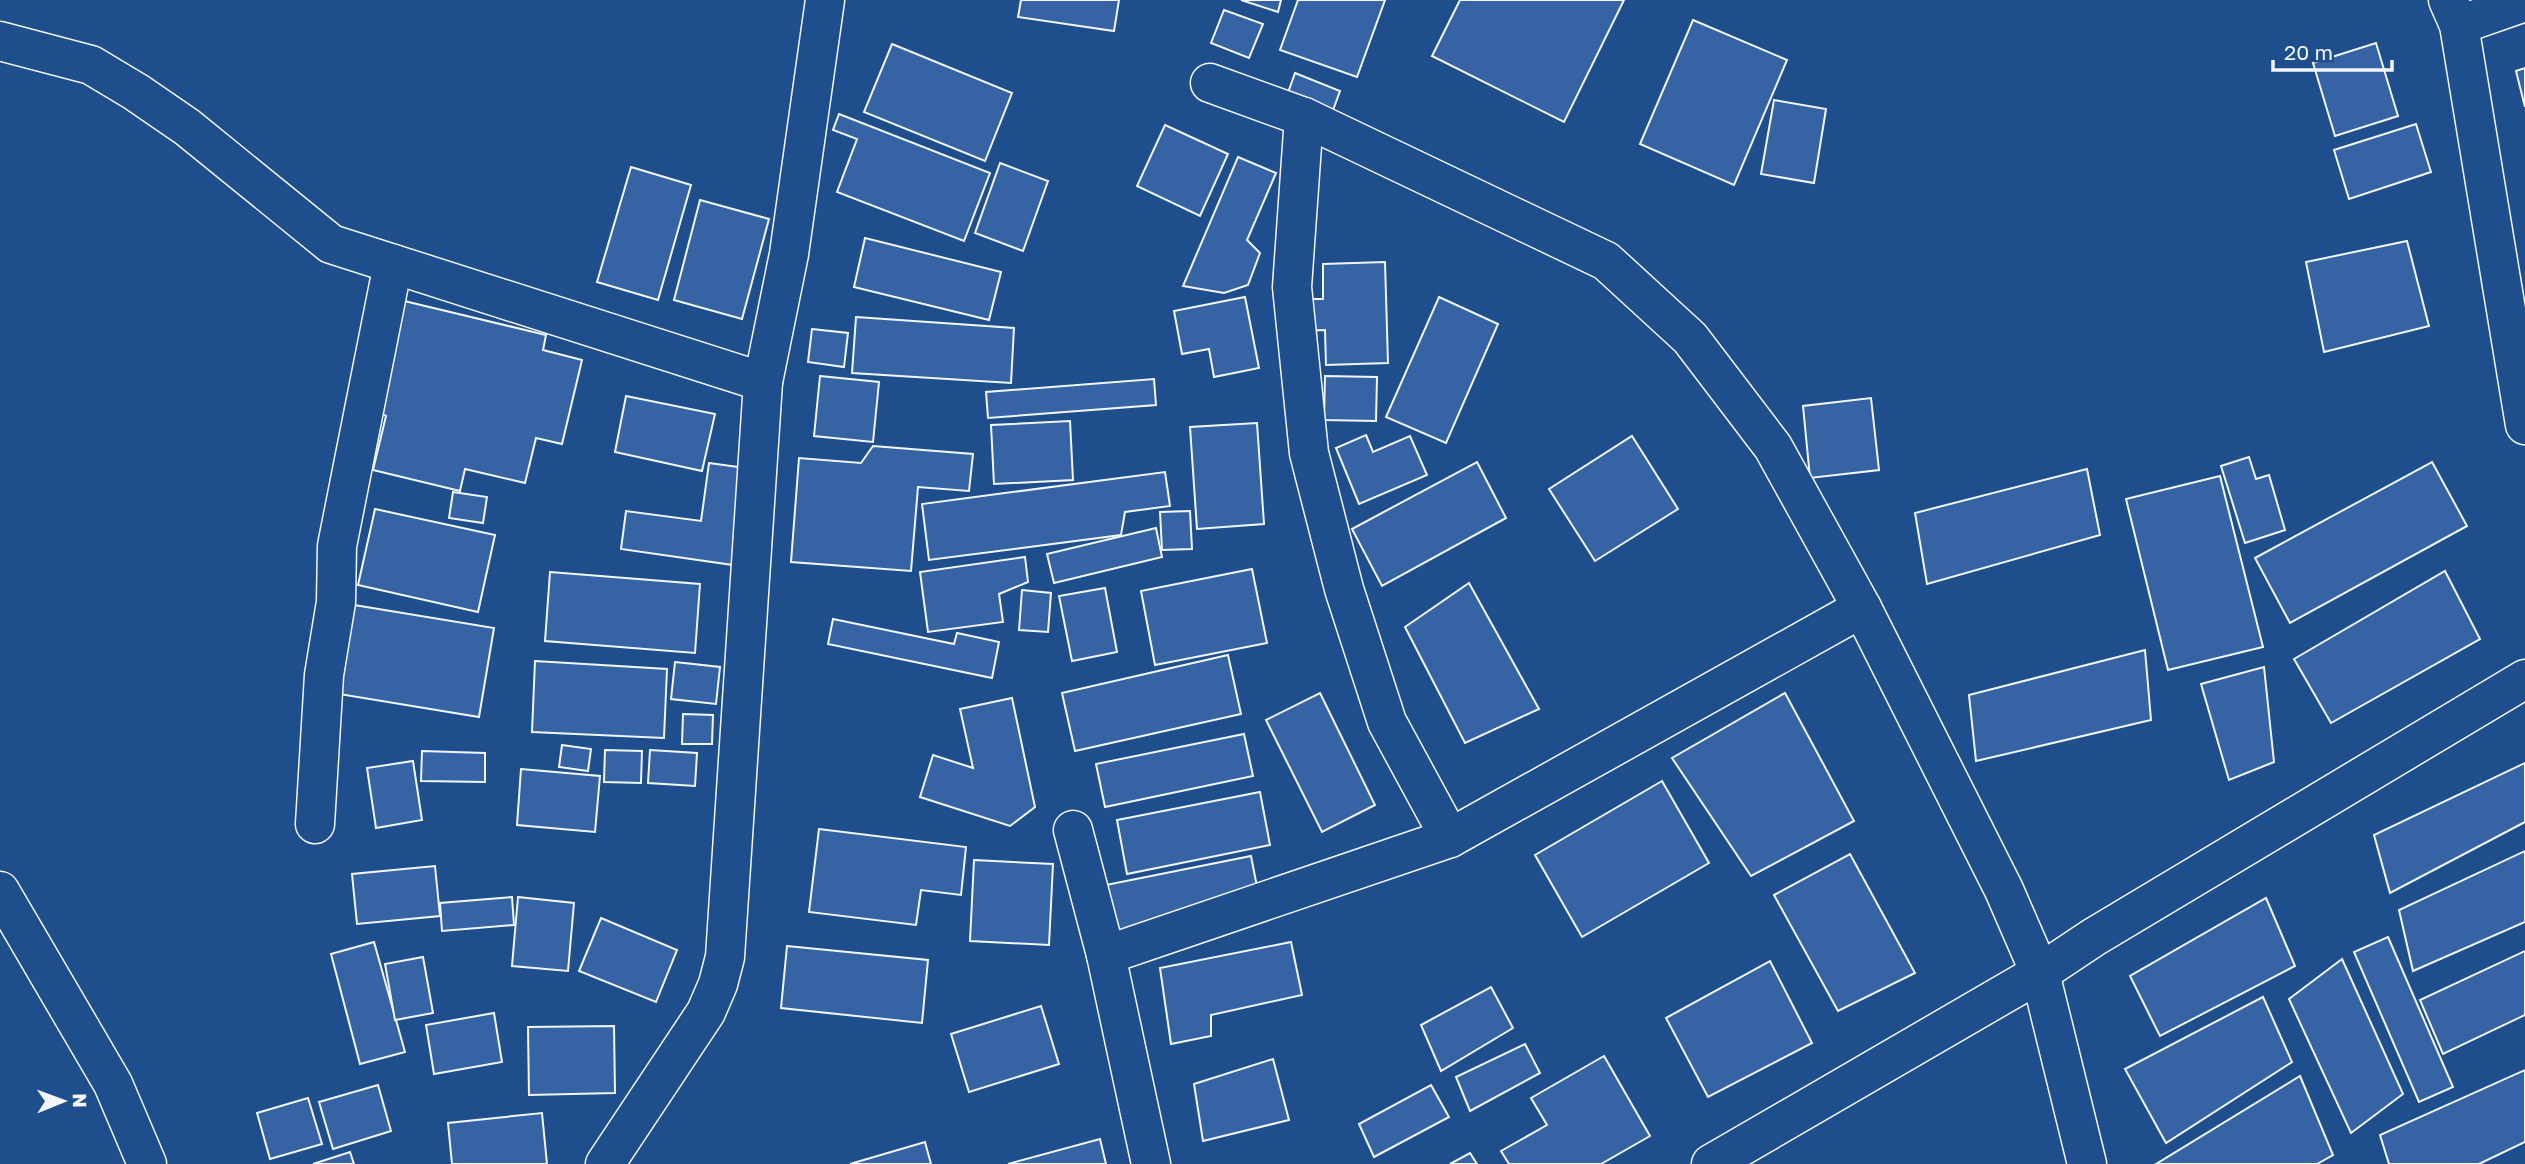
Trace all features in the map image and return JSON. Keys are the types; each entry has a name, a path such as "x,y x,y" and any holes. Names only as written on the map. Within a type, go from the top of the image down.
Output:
{"street":[{"path":"605,1164 706,1012 718,984 725,957 763,382 789,254 825,0"},
{"path":"2525,2 2453,13 2525,425"},
{"path":"0,41 91,65 136,92 187,127 331,244 763,382"},
{"path":"1210,83 1304,117 1606,261 1690,338 1773,447 1862,608 2004,890 2040,973 2087,1164"},
{"path":"1304,117 1292,288 1309,453 1344,589 1387,722 1450,838"},
{"path":"314,824 324,675 336,602 337,546 393,264"},
{"path":"1105,955 1450,838 1862,608"},
{"path":"1711,1164 2040,973 2094,937 2525,679"},
{"path":"1073,830 1105,955 1151,1164"},
{"path":"0,891 113,1084 146,1164"}],"building":[{"path":"1021,0 1119,0 1114,31 1018,17"},
{"path":"1241,0 1281,0 1278,12"},
{"path":"1298,0 1385,0 1357,77 1280,50"},
{"path":"1460,0 1624,0 1564,122 1432,56"},
{"path":"1224,10 1263,24 1249,58 1211,43"},
{"path":"1693,20 1787,60 1734,185 1640,144"},
{"path":"2376,43 2398,116 2335,136 2313,63"},
{"path":"892,44 1012,93 985,161 864,112"},
{"path":"2525,68 2525,107 2516,71"},
{"path":"1295,73 1340,91 1329,121 1284,104"},
{"path":"1774,100 1826,109 1814,183 1761,174"},
{"path":"839,114 990,173 964,241 837,192 857,139 833,130"},
{"path":"2416,124 2431,172 2349,199 2334,150"},
{"path":"1165,125 1228,154 1200,216 1137,186"},
{"path":"1238,157 1276,173 1247,240 1260,253 1248,285 1224,293 1183,286"},
{"path":"1000,163 1048,181 1023,251 975,233"},
{"path":"631,167 691,185 658,300 597,282"},
{"path":"700,200 769,219 742,319 674,300"},
{"path":"865,238 1001,272 989,320 854,287"},
{"path":"2407,241 2429,326 2324,352 2306,262"},
{"path":"1385,262 1388,363 1326,365 1325,330 1301,331 1300,299 1323,299 1323,264"},
{"path":"1245,297 1259,368 1214,377 1209,349 1182,354 1174,311"},
{"path":"1439,297 1498,324 1446,443 1386,417"},
{"path":"396,299 546,335 543,350 582,360 562,444 536,438 525,483 465,469 460,491 373,470 386,416 370,407"},
{"path":"856,317 1014,328 1011,383 852,373"},
{"path":"812,329 848,333 844,367 808,362"},
{"path":"820,376 879,382 873,442 814,436"},
{"path":"1325,376 1377,377 1376,421 1324,420"},
{"path":"1154,379 1156,405 988,418 986,392"},
{"path":"626,396 715,414 702,471 615,452"},
{"path":"1871,398 1879,470 1810,478 1803,406"},
{"path":"1070,421 1073,480 994,484 991,425"},
{"path":"1257,423 1264,524 1197,529 1190,427"},
{"path":"1366,435 1373,452 1410,436 1427,475 1359,504 1336,448"},
{"path":"1632,436 1678,509 1595,561 1549,489"},
{"path":"873,446 973,454 969,491 918,487 911,571 791,562 799,458 861,463"},
{"path":"2249,457 2256,479 2269,475 2285,530 2245,543 2221,466"},
{"path":"1477,462 1506,518 1382,586 1352,529"},
{"path":"2432,462 2467,526 2290,623 2255,558"},
{"path":"709,463 746,468 733,565 621,549 626,511 701,521"},
{"path":"2087,469 2100,535 1927,584 1915,513"},
{"path":"1165,472 1170,506 1125,512 1121,535 929,560 922,504"},
{"path":"2220,476 2263,647 2168,670 2126,499"},
{"path":"453,492 487,497 483,523 449,518"},
{"path":"375,509 495,535 478,612 358,585"},
{"path":"1190,511 1192,549 1162,550 1160,512"},
{"path":"1156,528 1162,557 1054,583 1047,554"},
{"path":"1025,557 1028,582 999,594 1003,622 928,632 920,572"},
{"path":"1252,569 1267,643 1155,665 1141,591"},
{"path":"2445,571 2480,639 2331,723 2294,659"},
{"path":"550,572 700,584 695,653 545,641"},
{"path":"1469,583 1539,709 1465,743 1405,627"},
{"path":"1105,588 1117,652 1072,661 1059,596"},
{"path":"1022,590 1051,593 1048,632 1019,630"},
{"path":"336,602 494,628 479,717 339,694"},
{"path":"833,619 954,644 957,633 999,642 992,678 828,644"},
{"path":"2145,650 2151,720 1976,761 1969,695"},
{"path":"1228,655 1241,714 1075,751 1062,693"},
{"path":"535,661 667,669 664,738 532,732"},
{"path":"675,662 720,667 716,704 671,699"},
{"path":"2264,667 2274,762 2229,780 2201,684"},
{"path":"1320,693 1375,805 1322,832 1266,720"},
{"path":"1785,693 1854,821 1751,876 1672,758"},
{"path":"1012,698 1035,807 1010,826 920,797 933,755 973,768 960,709"},
{"path":"683,714 713,715 712,744 682,744"},
{"path":"1244,734 1253,776 1105,807 1096,764"},
{"path":"562,745 591,749 588,771 559,767"},
{"path":"605,750 642,751 641,783 604,782"},
{"path":"650,750 697,753 695,786 648,783"},
{"path":"422,751 485,753 485,782 421,781"},
{"path":"413,761 422,820 376,828 367,768"},
{"path":"2525,763 2525,822 2390,893 2374,835"},
{"path":"521,769 600,776 595,832 517,825"},
{"path":"1662,781 1709,863 1582,937 1535,855"},
{"path":"1260,792 1270,845 1127,874 1117,820"},
{"path":"819,829 966,847 961,895 921,890 916,925 809,912"},
{"path":"2525,851 2525,922 2413,971 2399,910"},
{"path":"1850,854 1915,973 1838,1011 1774,895"},
{"path":"1251,856 1260,902 1106,934 1096,887"},
{"path":"974,860 1053,864 1049,945 970,941"},
{"path":"435,866 440,916 357,924 352,874"},
{"path":"512,897 514,925 442,931 440,903"},
{"path":"518,897 574,903 568,971 512,966"},
{"path":"2266,898 2295,966 2160,1036 2130,976"},
{"path":"601,918 677,950 656,1002 579,971"},
{"path":"2388,937 2453,1087 2419,1102 2354,952"},
{"path":"374,942 405,1052 360,1064 331,954"},
{"path":"1291,942 1302,995 1211,1015 1211,1036 1171,1044 1160,968"},
{"path":"787,946 928,960 922,1023 781,1008"},
{"path":"2525,951 2525,1015 2443,1054 2420,1000"},
{"path":"423,957 433,1013 395,1020 385,964"},
{"path":"2342,959 2403,1094 2351,1133 2289,999"},
{"path":"1770,961 1812,1043 1708,1097 1666,1018"},
{"path":"1491,987 1513,1028 1441,1071 1421,1025"},
{"path":"2263,997 2292,1062 2166,1143 2125,1069"},
{"path":"1041,1006 1059,1064 969,1092 951,1034"},
{"path":"494,1013 502,1062 434,1074 426,1025"},
{"path":"614,1026 615,1093 529,1095 528,1027"},
{"path":"1525,1044 1540,1073 1470,1111 1456,1077"},
{"path":"1604,1056 1650,1136 1601,1164 1509,1164 1501,1151 1547,1125 1531,1098"},
{"path":"1273,1059 1289,1120 1203,1141 1194,1084"},
{"path":"2525,1070 2525,1142 2479,1164 2389,1164 2380,1135"},
{"path":"2300,1076 2333,1155 2317,1164 2156,1164"},
{"path":"378,1085 391,1131 333,1149 319,1102"},
{"path":"1431,1085 1449,1117 1374,1157 1359,1124"},
{"path":"308,1098 322,1144 270,1159 257,1113"},
{"path":"542,1113 547,1164 452,1164 448,1123"},
{"path":"1100,1139 1106,1164 1008,1164"},
{"path":"925,1142 931,1164 850,1164"},
{"path":"350,1152 354,1164 313,1164"},
{"path":"1470,1153 1477,1164 1450,1164"}]}
